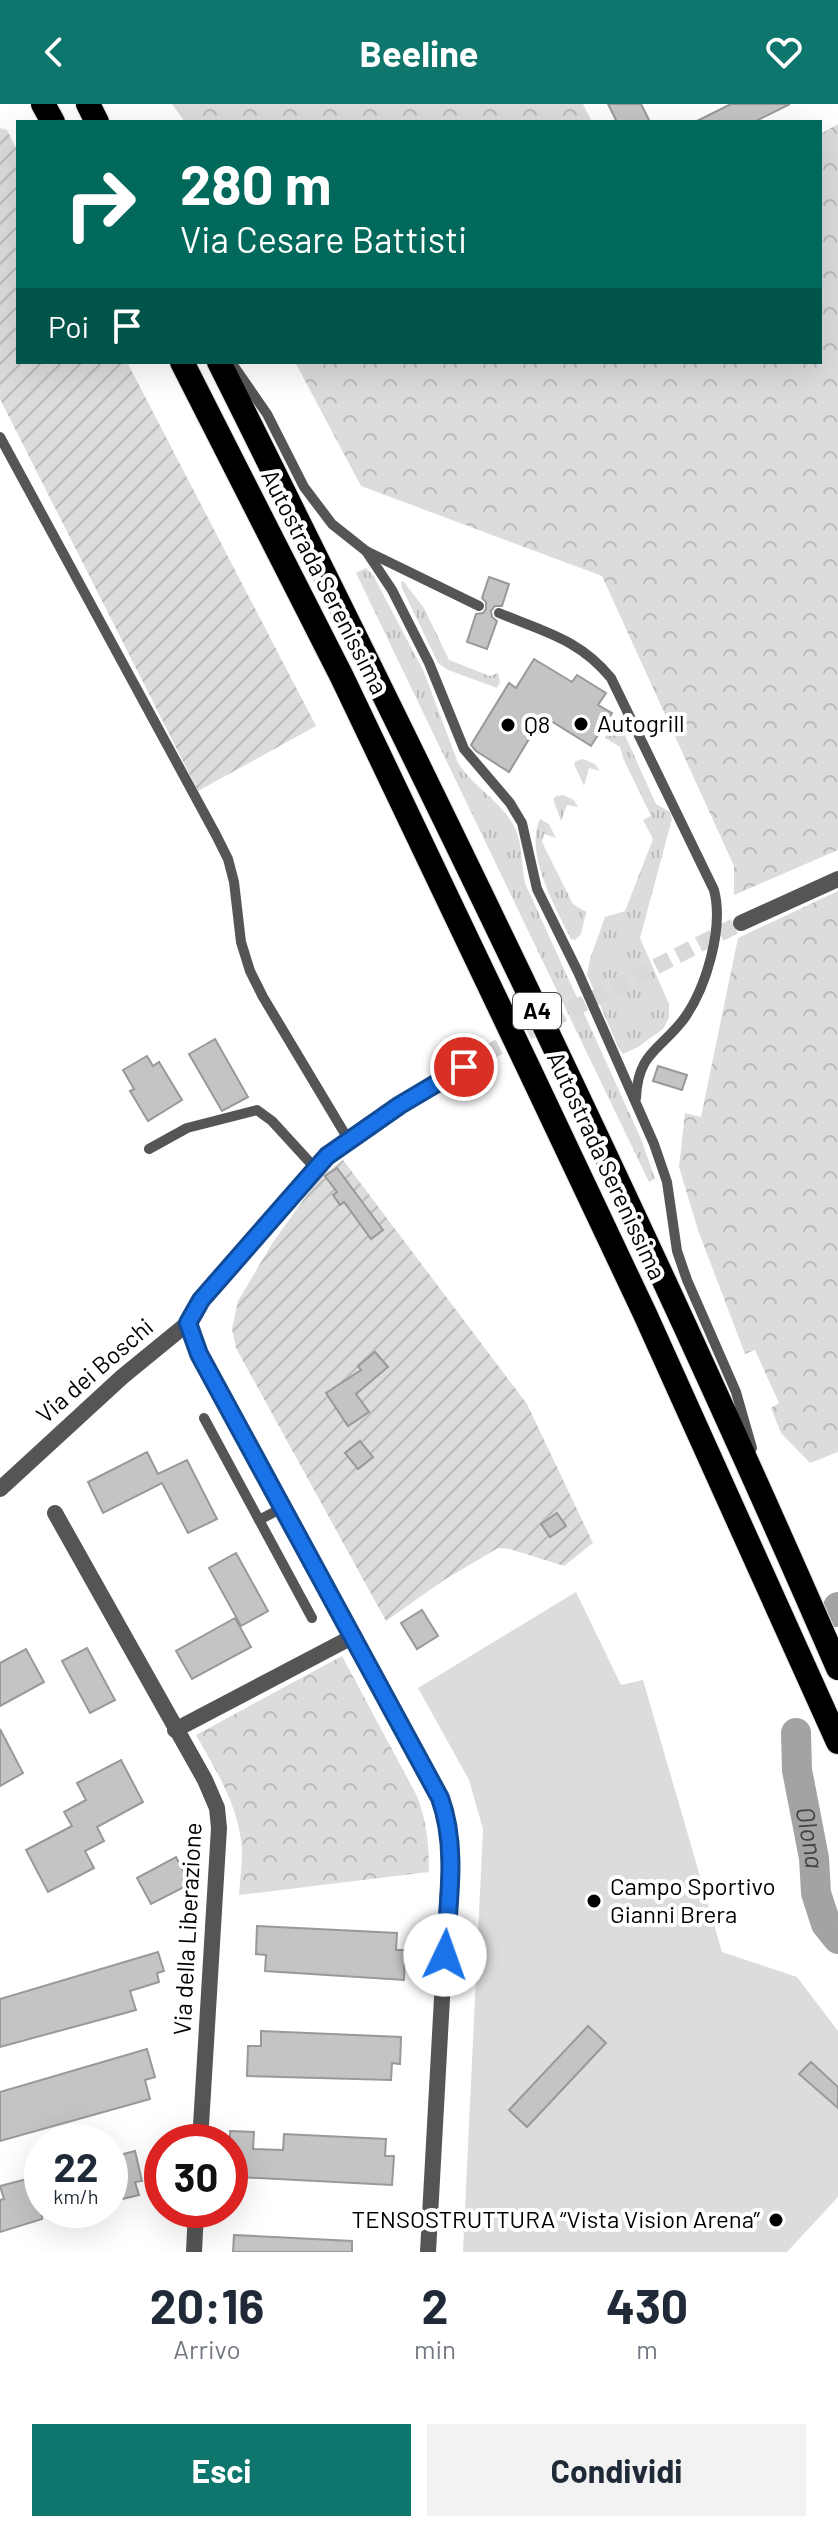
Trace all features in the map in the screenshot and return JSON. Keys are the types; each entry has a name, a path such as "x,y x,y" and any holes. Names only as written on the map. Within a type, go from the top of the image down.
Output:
{"highway":[{"name":"Autostrada Serenissima","path":"183,364 342,677 530,1071 645,1314 838,1742"},
{"name":"Autostrada Serenissima","path":"220,364 419,762 675,1301 838,1668"}],"street":[{"path":"741,923 838,879"},
{"name":"Via dei Boschi","path":"0,1489 122,1377 188,1323 201,1300 315,1168 348,1139 485,1054"},
{"path":"188,1323 199,1354 354,1636 440,1798 447,1819 450,1842 428,2252"},
{"name":"Via della Liberazione","path":"55,1513 211,1792 219,1819 201,2124"},
{"path":"175,1730 354,1636"},
{"path":"194,2252 195,2228"}],"lane":[{"path":"232,364 267,414 316,505 332,524 366,551 479,606"},
{"path":"0,437 228,859 241,942 250,971 348,1139"},
{"path":"366,551 392,590 429,663 464,749 510,803 522,823 537,889 636,1100 667,1182 677,1251 736,1392 768,1508"},
{"path":"499,613 573,643 611,678 714,890 719,916 716,938 701,983 682,1022 655,1047 641,1069 636,1100"},
{"path":"149,1149 187,1128 257,1110 272,1121 315,1168"},
{"path":"204,1418 312,1618"},
{"path":"259,1520 284,1507"}],"green space":[{"path":"172,104 583,104 591,120 184,120"},
{"path":"838,124 838,850 734,895 734,866 602,576 361,486 296,364 822,364 822,133"},
{"path":"0,128 7,130 16,148 16,364 128,364 316,726 198,791 0,399"},
{"path":"366,568 373,575 424,672 458,763 514,826 525,883 641,1139 655,1179 649,1182 356,573"},
{"path":"403,581 424,608 449,660 490,676 498,673 500,682 497,688 448,670 438,663 402,588"},
{"path":"615,722 619,722 656,804 670,812 672,819 640,938 669,1004 669,1018 663,1029 623,1054 587,974 605,917 625,911 653,839 643,820 651,816 620,747 605,738"},
{"path":"583,759 595,764 600,771 589,768 584,786 574,764"},
{"path":"563,795 574,800 578,807 567,805 561,821 553,799"},
{"path":"540,819 549,824 556,838 544,834 542,842 573,904 586,912 581,934 575,940 571,939 558,912 539,864 536,833"},
{"path":"838,891 838,1452 810,1463 781,1433 771,1408 779,1403 755,1350 745,1354 698,1230 679,1167 685,1113 701,1117 738,938"},
{"path":"343,1160 527,1404 593,1543 564,1566 498,1548 444,1580 386,1621 236,1348 232,1329 238,1301 273,1242 320,1177"},
{"name":"Campo Sportivo Gianni Brera","path":"576,1592 621,1685 643,1680 722,1952 797,1977 838,2031 838,2197 787,2252 463,2252 483,1829 469,1780 418,1688"},
{"path":"342,1656 417,1796 427,1834 429,1872 239,1895 242,1851 237,1820 226,1791 196,1735"}],"building":[{"path":"608,104 641,104 649,120 616,120"},
{"path":"731,104 790,104 758,120 699,120"},
{"path":"489,577 509,584 502,606 495,606 491,611 497,621 487,649 467,642 476,614 486,609 482,598"},
{"path":"534,659 572,682 577,675 606,693 598,705 612,713 591,746 543,716 509,772 471,745 509,683 516,688"},
{"path":"215,1039 248,1097 222,1111 189,1054"},
{"path":"147,1056 153,1066 159,1062 182,1100 148,1121 130,1091 134,1089 123,1070"},
{"path":"658,1066 687,1075 682,1090 653,1081"},
{"path":"337,1168 383,1230 371,1239 344,1202 340,1205 333,1195 337,1192 325,1176"},
{"path":"375,1352 388,1367 356,1394 369,1412 348,1426 326,1393 361,1370 358,1366"},
{"path":"360,1441 373,1457 358,1469 345,1453"},
{"path":"147,1452 158,1474 187,1460 217,1519 188,1533 162,1483 103,1513 88,1482"},
{"path":"557,1513 566,1526 550,1537 541,1524"},
{"path":"236,1553 268,1611 241,1626 209,1568"},
{"path":"422,1610 438,1636 417,1649 401,1623"},
{"path":"235,1618 251,1647 192,1679 176,1651"},
{"path":"87,1648 115,1700 90,1713 62,1661"},
{"path":"26,1649 44,1682 0,1706 0,1663"},
{"path":"0,1729 23,1773 0,1786"},
{"path":"121,1760 143,1802 97,1827 104,1841 85,1851 94,1868 48,1892 26,1850 72,1826 64,1812 86,1800 77,1783"},
{"path":"176,1857 190,1884 151,1904 137,1878"},
{"path":"257,1926 397,1933 396,1950 405,1950 404,1980 265,1971 266,1955 256,1954"},
{"path":"158,1952 164,1971 157,1973 159,1982 130,1991 136,2010 0,2047 0,1999"},
{"path":"588,2026 606,2043 527,2127 509,2110"},
{"path":"261,2031 401,2037 400,2064 392,2063 391,2080 247,2076 248,2046 261,2046"},
{"path":"147,2049 155,2077 145,2080 150,2099 61,2124 24,2124 24,2134 0,2141 0,2092"},
{"path":"811,2062 838,2087 838,2108 799,2074"},
{"path":"248,2132 254,2132 253,2149 283,2150 284,2134 386,2139 385,2156 394,2156 392,2185 248,2178"},
{"path":"135,2151 142,2181 135,2182 139,2195 128,2198 128,2153"},
{"path":"24,2180 24,2225 0,2232 0,2200 4,2199 0,2186"},
{"path":"234,2235 352,2241 352,2252 233,2252"}],"waterway":[{"name":"Olona","path":"836,1612 838,1607"},
{"name":"Olona","path":"796,1733 797,1770 814,1858 816,1893 826,1924 838,1939"}],"tunnel":[{"path":"485,1054 741,923"}],"place":[{"name":"Autogrill","path":"581,724"},
{"name":"Q8","path":"508,725"},
{"name":"Campo Sportivo Gianni Brera","path":"594,1901"},
{"name":"TENSOSTRUTTURA “Vista Vision Arena”","path":"776,2220"}],"route":[{"path":"445,1955 450,1842 440,1798 199,1354 188,1323 201,1300 327,1156 400,1105 464,1067"}]}
